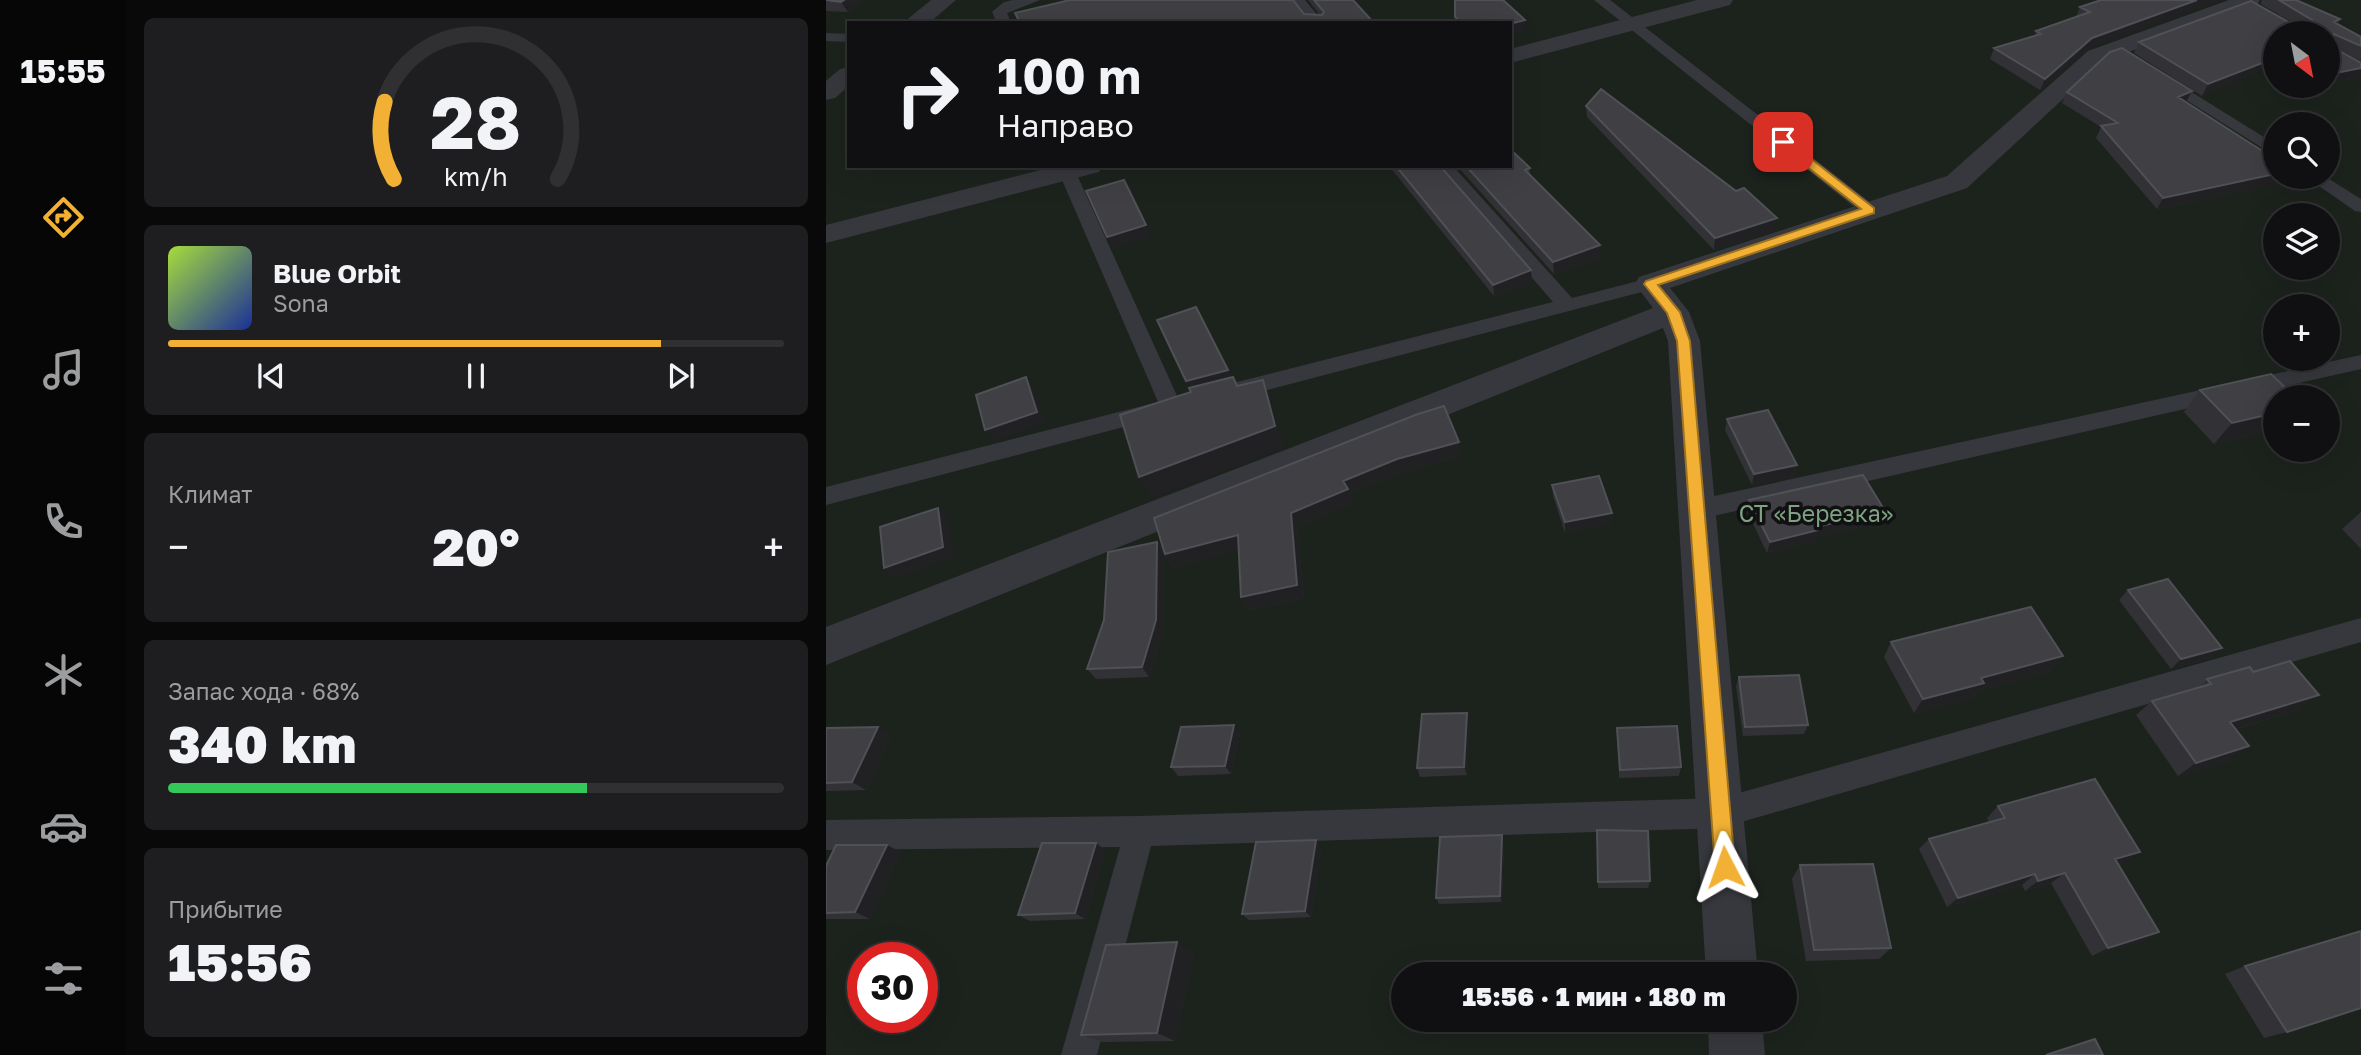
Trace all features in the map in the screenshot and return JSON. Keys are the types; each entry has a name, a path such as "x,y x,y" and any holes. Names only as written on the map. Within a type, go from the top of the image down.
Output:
{"street":[{"path":"917,21 945,0"},
{"path":"1512,54 1722,0"},
{"path":"826,646 1869,210 1956,182 2096,55 2122,53 2249,3"},
{"path":"826,93 847,76"},
{"path":"826,234 1073,168"},
{"path":"1662,298 1684,341 1731,962"},
{"path":"1736,1032 1737,1055"}],"lane":[{"path":"1003,21 999,12 1009,5 1033,0"},
{"path":"1298,0 1315,21"},
{"path":"1601,0 1869,210"},
{"path":"826,37 847,38"},
{"path":"2150,71 2263,143"},
{"path":"1073,168 1171,407"},
{"path":"1445,168 1567,305"},
{"path":"2333,189 2361,207"},
{"path":"826,496 1567,305 1662,298"},
{"path":"1696,510 2361,362"},
{"path":"826,835 1140,831 1721,813 2361,630"},
{"path":"1079,1055 1140,831"}],"green space":[{"name":"СТ «Березка»","path":"826,0 2361,0 2361,1055 826,1055"}],"building":[{"path":"1070,0 1293,0 1304,14 1322,15 1324,12 1314,0 1353,0 1372,21 1019,21 1015,13"},
{"path":"1455,0 1503,0 1525,20 1512,23 1512,21 1460,21 1455,17"},
{"path":"2101,0 2197,0 2092,38 2045,79 1994,48 2041,34 2036,31 2090,12 2080,7"},
{"path":"2279,0 2296,0 2340,19 2312,20"},
{"path":"2251,1 2287,21 2263,21 2263,63 2208,84 2139,42"},
{"path":"2340,25 2361,37 2361,46 2340,37"},
{"path":"2122,48 2192,91 2178,97 2263,151 2263,177 2163,198 2101,126 2118,123 2067,92 2110,52"},
{"path":"2340,51 2361,63 2361,68 2340,72"},
{"path":"1601,89 1736,191 1744,188 1777,218 1715,238 1586,106"},
{"path":"1512,151 1530,168 1525,170 1600,245 1553,262 1468,168 1512,168"},
{"path":"1398,168 1442,168 1531,270 1493,285"},
{"path":"1124,180 1146,225 1107,237 1086,191"},
{"path":"1196,307 1228,370 1186,381 1157,320"},
{"path":"2271,374 2282,385 2263,385 2263,416 2232,423 2200,390"},
{"path":"1026,377 1037,412 985,430 976,395"},
{"path":"1233,377 1237,386 1263,380 1275,426 1139,477 1120,415 1191,392 1189,388"},
{"path":"1444,406 1459,442 1397,459 1343,481 1348,489 1291,513 1297,585 1241,597 1238,535 1165,554 1154,518"},
{"path":"1768,410 1797,465 1754,474 1727,419"},
{"path":"1863,475 1885,511 1816,527 1818,530 1770,542 1749,500"},
{"path":"1599,476 1612,513 1565,522 1552,485"},
{"path":"938,508 943,547 884,568 880,527"},
{"path":"1157,542 1156,620 1142,667 1087,669 1104,620 1108,552"},
{"path":"2168,579 2222,648 2181,659 2128,590"},
{"path":"2031,607 2063,656 1981,678 1984,683 1923,699 1891,642"},
{"path":"2290,661 2319,695 2230,722 2249,746 2196,763 2152,701 2211,684 2207,679 2250,667 2253,672"},
{"path":"1799,675 1808,725 1745,727 1739,677"},
{"path":"1467,713 1464,767 1417,768 1422,714"},
{"path":"1234,725 1225,766 1171,767 1181,727"},
{"path":"1677,726 1681,767 1620,770 1617,728"},
{"path":"878,727 852,782 826,783 826,728"},
{"path":"2095,779 2140,852 2115,859 2159,932 2108,948 2065,873 2038,881 2035,874 1958,898 1929,839 2005,818 1998,806"},
{"path":"1597,830 1648,831 1650,881 1598,882"},
{"path":"1502,835 1500,896 1436,898 1440,837"},
{"path":"1316,840 1305,911 1242,914 1256,842"},
{"path":"1042,843 1096,843 1075,913 1018,915"},
{"path":"836,845 887,845 855,912 826,913 826,866"},
{"path":"1873,864 1891,948 1814,950 1800,865"},
{"path":"2361,931 2361,1008 2287,1032 2245,966"},
{"path":"1177,942 1157,1033 1081,1035 1106,945"},
{"path":"2095,1039 2103,1055 2046,1055"}],"route":[{"path":"1725,867 1684,341 1673,312 1650,284 1869,210 1783,142"}]}
